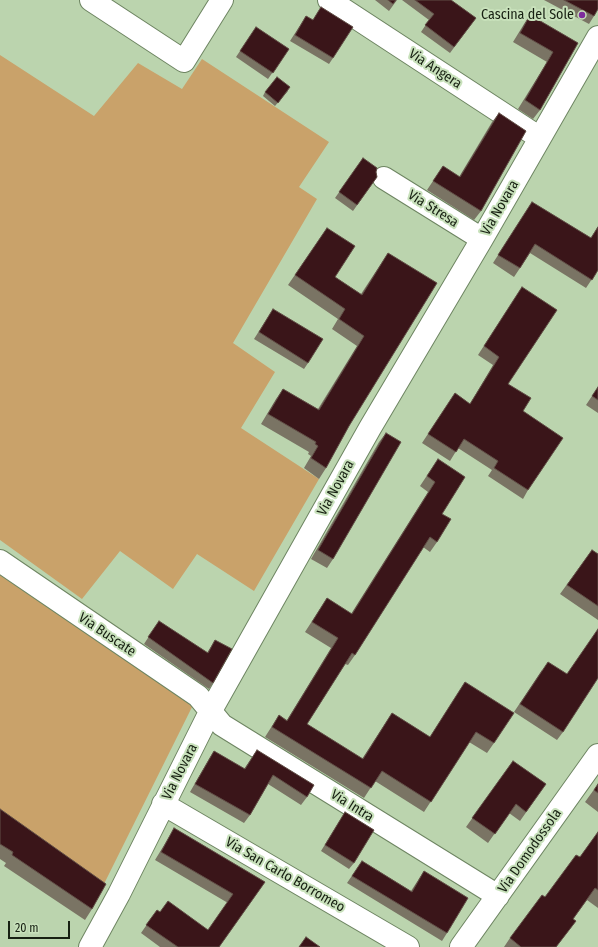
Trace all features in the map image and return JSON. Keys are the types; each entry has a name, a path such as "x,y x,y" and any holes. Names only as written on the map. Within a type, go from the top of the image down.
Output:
{"street":[{"path":"91,0 184,61 222,0"},
{"name":"Via Angera","path":"330,0 540,138"},
{"name":"Via Novara","path":"90,947 210,712 370,428 482,239 598,37"},
{"name":"Via Stresa","path":"384,178 482,239"},
{"name":"Via Buscate","path":"0,561 198,696 210,712"},
{"name":"Via Intra","path":"210,712 222,725 498,896"},
{"name":"Via Domodossola","path":"461,947 598,755"},
{"name":"Via San Carlo Borromeo","path":"163,804 408,947"}],"shaded area":[{"path":"0,55 94,116 138,63 182,89 202,59 329,142 299,187 317,199 233,343 275,372 241,428 319,479 254,591 197,554 173,589 120,551 82,599 0,540"},
{"path":"0,575 193,705 99,894 0,825"}],"building":[{"path":"388,0 396,0 393,4"},
{"path":"415,0 451,0 476,18 454,47 425,25 434,14"},
{"path":"564,0 598,0 598,9 594,16"},
{"path":"321,7 353,27 333,58 295,35 306,16 313,20"},
{"path":"530,15 578,43 540,110 525,100 553,52 520,33"},
{"path":"256,27 289,49 273,73 240,51"},
{"path":"277,77 290,87 278,103 265,92"},
{"path":"499,113 526,131 481,211 433,181 443,166 460,177"},
{"path":"363,158 377,168 377,177 357,205 339,192"},
{"path":"532,202 591,238 598,227 598,270 592,280 535,244 520,268 498,255"},
{"path":"327,228 355,246 335,277 362,295 388,253 437,283 349,426 326,468 311,458 318,446 315,444 316,442 268,414 283,389 319,410 364,336 339,319 345,309 295,275"},
{"path":"522,287 557,310 508,384 531,398 523,411 563,438 528,490 494,468 498,461 464,439 456,452 428,434 455,393 470,404 499,357 484,346"},
{"path":"273,309 323,339 308,363 259,332"},
{"path":"598,387 598,400 592,396"},
{"path":"386,433 401,442 333,559 318,550"},
{"path":"438,459 465,477 442,514 451,519 437,542 430,537 355,655 352,653 307,724 363,759 392,713 430,737 465,682 514,713 494,743 476,732 431,802 382,771 371,788 272,727 279,715 287,721 338,638 312,622 327,598 352,614 435,482 427,476"},
{"path":"592,550 598,554 598,606 567,585"},
{"path":"159,621 208,653 215,640 232,649 213,683 148,637"},
{"path":"598,629 598,678 563,732 520,704 548,662 567,674"},
{"path":"257,750 314,785 307,797 273,775 250,815 195,784 214,751 245,769"},
{"path":"513,761 546,784 526,812 516,804 495,834 472,818"},
{"path":"598,784 598,793 594,790"},
{"path":"0,809 106,884 92,909 12,855 13,852 0,844"},
{"path":"345,812 374,830 354,863 325,845"},
{"path":"174,828 265,882 219,947 178,947 146,925 157,910 160,912 168,901 208,930 233,894 161,852"},
{"path":"598,832 598,890 595,888 573,919 576,921 556,947 521,947 510,938 542,895 545,897 576,855 580,857"},
{"path":"362,861 412,892 424,871 468,898 447,933 352,876"},
{"path":"306,937 320,947 299,947"}],"place":[{"name":"Cascina del Sole","path":"582,15"}]}
